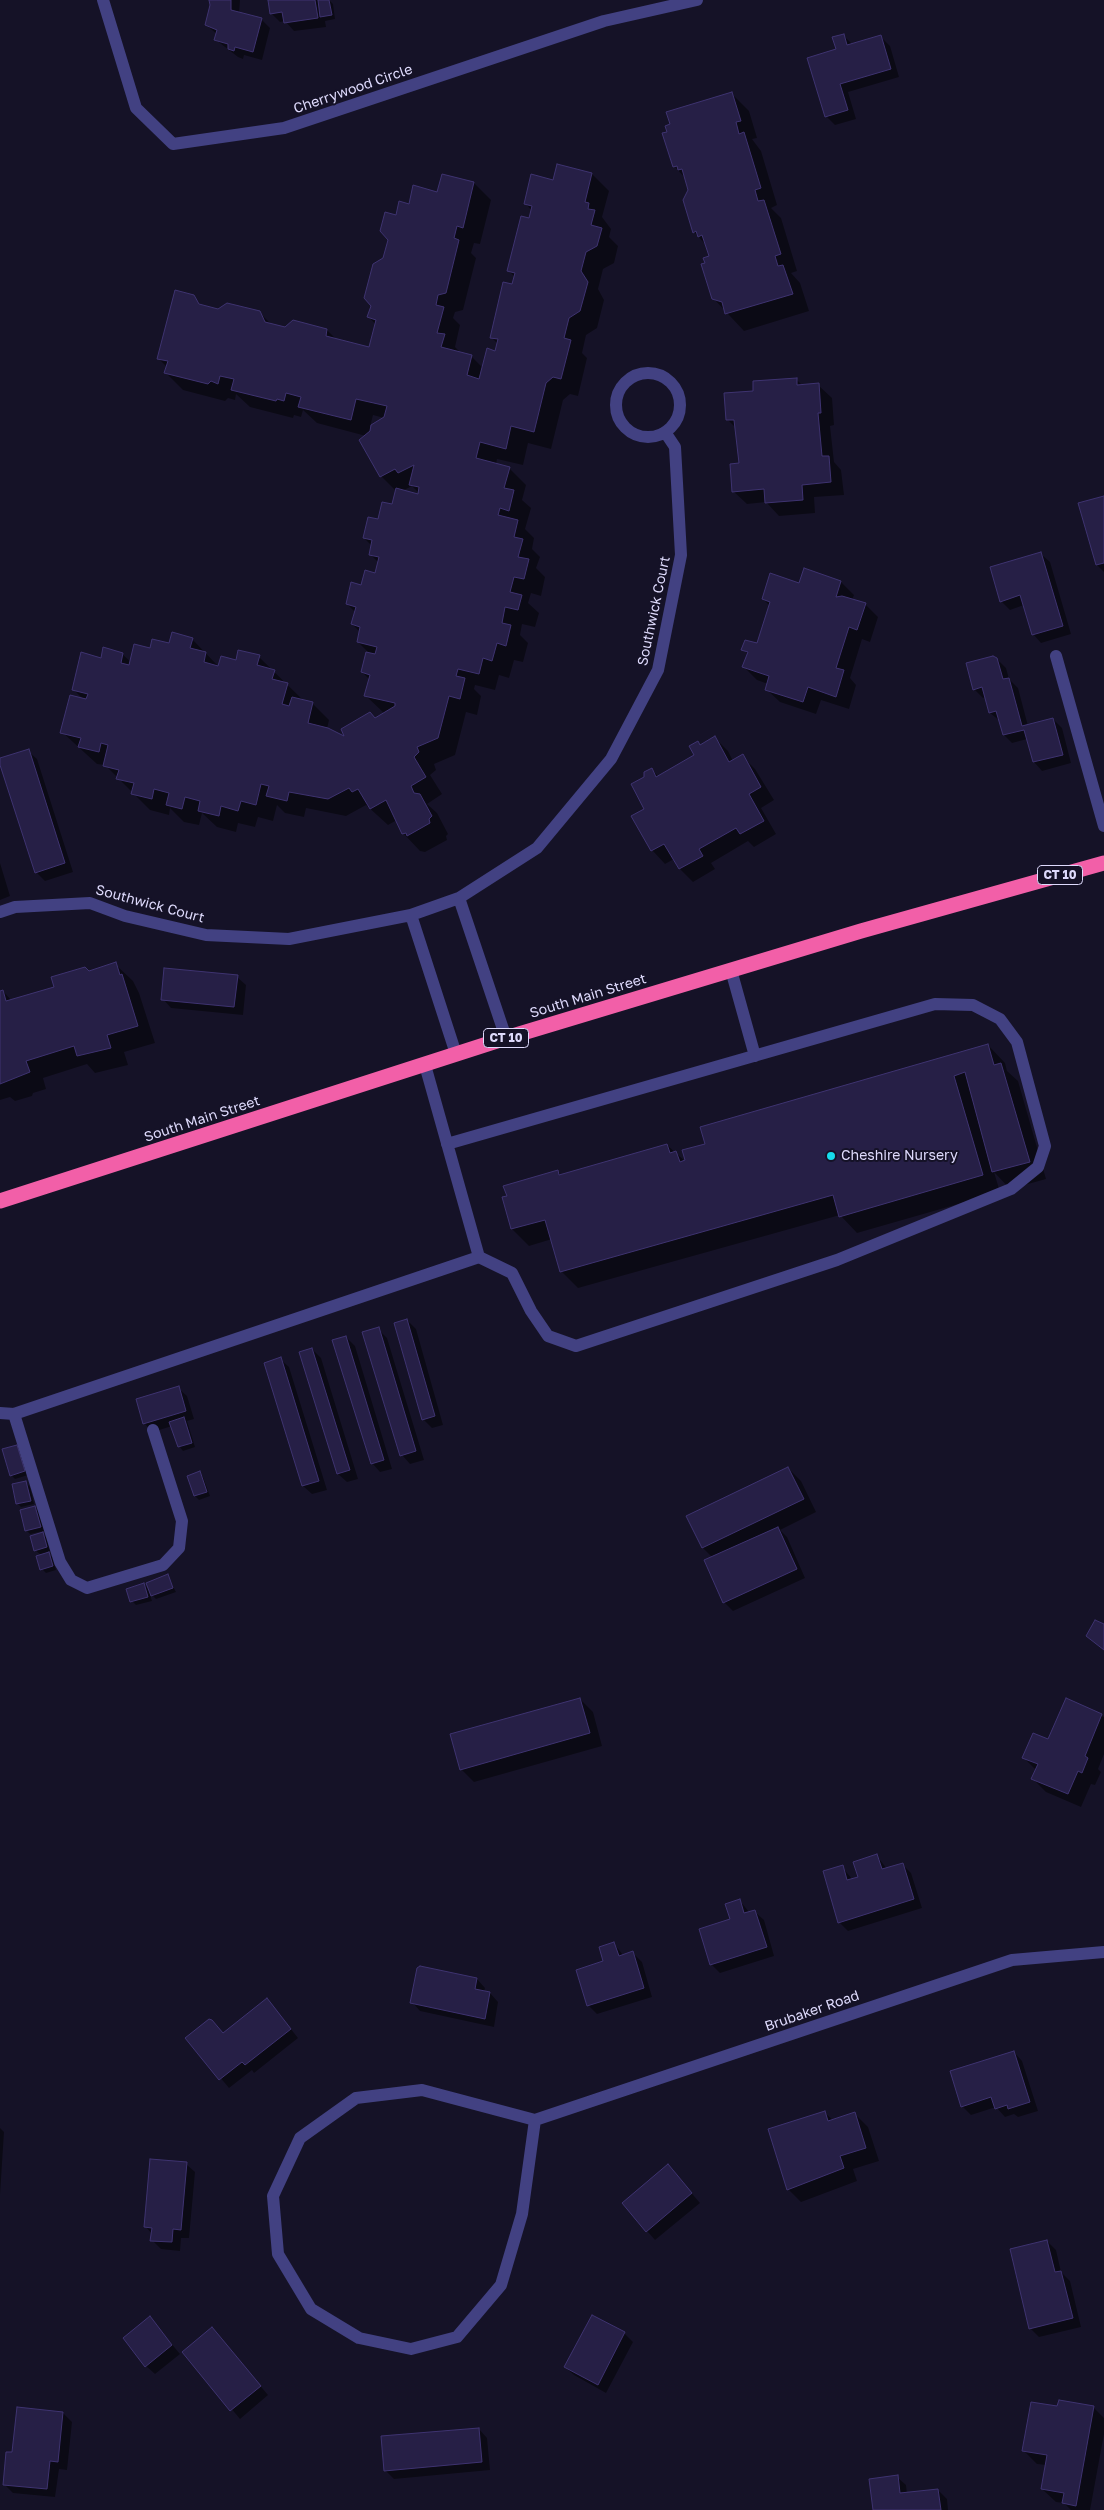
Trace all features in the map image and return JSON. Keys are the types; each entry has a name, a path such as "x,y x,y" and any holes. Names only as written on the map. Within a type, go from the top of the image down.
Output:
{"highway":[{"name":"South Main Street","path":"0,1201 506,1038 861,931 1104,863"}],"street":[{"name":"Cherrywood Circle","path":"103,0 136,108 173,144 284,128 604,21 697,0"},
{"path":"644,373 656,374 666,378 674,386 679,396 679,413 675,423 665,432 646,438 630,432 622,424 616,403 618,392 628,379 644,373"},
{"name":"Southwick Court","path":"0,912 14,907 90,903 125,916 206,935 289,939 411,915 459,898 537,848 611,759 658,670 681,555 676,447 665,432"},
{"path":"1056,656 1104,826"},
{"path":"459,898 506,1038"},
{"path":"411,915 456,1054"},
{"path":"731,970 755,1056"},
{"path":"0,1413 14,1414 479,1257 512,1272 531,1311 548,1336 576,1346 837,1260 1011,1189 1038,1167 1045,1146 1017,1042 1000,1019 974,1005 935,1004 447,1144"},
{"path":"425,1065 479,1257"},
{"path":"14,1414 60,1562 71,1580 87,1588 163,1565 179,1548 182,1521 153,1430"},
{"name":"Brubaker Road","path":"535,2120 1012,1960 1104,1952"},
{"path":"422,2090 535,2120 522,2214 501,2285 457,2337 411,2349 359,2338 311,2309 278,2254 273,2196 300,2138 356,2098 422,2090"}],"building":[{"path":"209,0 231,0 231,10 262,18 253,52 235,47 234,51 228,49 228,44 214,40 217,30 205,25 210,5"},
{"path":"268,0 315,0 318,18 284,23 282,12 270,14"},
{"path":"318,0 329,0 332,15 320,17"},
{"path":"844,34 847,45 881,35 891,69 840,84 848,110 825,117 807,58 836,49 832,37"},
{"path":"732,92 741,121 736,122 739,134 744,132 761,188 755,190 758,201 764,200 781,254 775,256 778,266 783,265 793,294 725,314 722,302 712,299 701,264 705,263 703,258 709,256 702,235 698,237 696,231 693,233 683,200 688,190 682,169 678,170 677,166 673,167 662,133 667,132 665,126 670,124 666,112"},
{"path":"557,164 592,173 585,202 589,203 588,209 595,210 591,225 602,228 597,246 586,252 581,271 588,282 580,311 569,318 564,338 571,340 561,379 553,377 546,383 534,432 511,426 506,449 480,442 476,458 510,467 504,488 514,490 509,511 500,508 498,515 518,520 514,537 523,539 518,557 529,559 524,579 514,577 510,592 522,595 518,610 505,607 502,623 511,625 506,646 497,643 492,661 483,658 479,674 458,669 456,676 465,678 460,699 449,696 438,738 417,747 419,752 414,757 426,777 411,786 414,793 420,794 432,816 429,819 430,823 407,836 406,833 402,834 386,800 370,809 358,789 352,792 349,788 328,799 289,792 287,801 266,796 269,786 261,784 256,805 241,801 238,811 221,806 219,816 198,811 200,801 185,797 182,809 166,805 169,793 154,789 152,799 131,794 134,783 116,779 119,770 103,766 108,745 101,743 99,752 78,747 81,738 60,733 70,695 86,699 88,694 72,690 81,652 101,658 103,647 123,653 121,663 129,665 134,644 150,648 152,639 169,643 172,632 193,638 190,648 206,652 204,662 218,666 221,656 236,660 238,650 260,655 257,665 275,670 272,679 288,683 282,704 289,706 292,697 313,702 308,723 328,728 344,736 341,729 370,712 375,718 395,706 395,703 364,696 370,675 361,672 366,652 375,654 377,647 357,642 360,627 351,624 356,607 346,604 351,582 361,585 365,570 375,573 379,557 369,555 372,540 363,538 368,517 378,519 382,502 392,504 396,488 418,494 419,487 409,485 414,465 398,473 395,469 380,477 359,440 370,431 371,425 384,417 387,406 356,399 351,420 298,407 301,397 286,393 284,401 277,399 276,401 231,390 234,379 220,376 218,384 211,381 208,384 164,373 168,361 157,359 175,290 194,295 199,304 218,309 227,303 260,311 265,322 285,327 293,320 327,329 326,336 369,347 376,320 367,317 371,306 364,298 373,264 383,258 388,240 380,231 385,212 396,215 399,201 409,204 413,185 437,192 442,174 474,182 463,228 457,226 454,238 459,240 446,293 438,295 436,305 444,307 437,333 445,334 441,347 472,355 467,375 479,379 487,348 495,351 498,339 490,338 503,282 512,284 515,273 507,271 521,216 529,218 532,206 524,204 531,174 553,180"},
{"path":"797,378 797,385 819,383 821,413 818,413 822,456 829,456 831,482 802,485 803,500 765,503 764,489 732,492 730,464 739,463 734,420 726,420 724,393 753,391 753,381"},
{"path":"1104,496 1104,563 1096,565 1078,503"},
{"path":"1041,552 1063,626 1032,635 1020,595 1000,602 990,567"},
{"path":"804,568 841,581 836,597 842,596 866,603 857,630 849,627 836,668 844,670 836,697 808,687 803,702 765,690 769,676 742,667 748,652 741,650 745,640 757,643 770,602 762,599 770,573 799,583"},
{"path":"993,656 997,658 1003,679 1009,678 1022,726 1053,718 1063,755 1033,762 1024,730 1003,735 996,711 989,713 982,687 973,690 966,663"},
{"path":"715,736 729,762 743,754 761,787 749,794 764,821 740,834 736,828 699,849 703,856 679,869 664,844 651,851 631,816 644,809 631,784 644,777 644,772 652,768 656,777 694,755 689,746 698,741 700,745"},
{"path":"29,749 65,863 35,873 0,765 0,758"},
{"path":"116,962 120,975 122,974 138,1026 107,1035 111,1048 77,1056 74,1046 26,1061 30,1072 0,1084 0,991 3,990 6,1001 54,987 51,977 85,967 89,971"},
{"path":"164,968 238,975 234,1007 161,1000"},
{"name":"Cheshire Nursery","path":"988,1044 994,1065 1001,1063 1030,1162 992,1172 965,1072 954,1076 983,1175 839,1217 833,1195 560,1272 545,1220 511,1229 502,1197 507,1196 503,1186 558,1170 559,1175 667,1144 670,1153 676,1151 680,1162 685,1160 682,1150 705,1144 700,1127"},
{"path":"407,1319 435,1416 422,1420 394,1323"},
{"path":"379,1327 416,1451 400,1456 362,1332"},
{"path":"346,1336 384,1460 371,1464 332,1340"},
{"path":"312,1348 350,1470 337,1474 299,1352"},
{"path":"281,1357 319,1481 302,1486 264,1363"},
{"path":"179,1386 186,1411 143,1424 136,1399"},
{"path":"184,1417 192,1443 178,1447 169,1422"},
{"path":"17,1445 25,1471 10,1476 2,1449"},
{"path":"788,1467 804,1499 702,1548 686,1516"},
{"path":"200,1471 207,1492 194,1496 187,1476"},
{"path":"26,1481 31,1501 16,1504 12,1484"},
{"path":"35,1506 41,1527 25,1531 20,1510"},
{"path":"778,1527 797,1569 723,1603 704,1560"},
{"path":"43,1532 47,1547 34,1551 30,1536"},
{"path":"49,1552 53,1566 40,1570 36,1556"},
{"path":"168,1574 173,1588 151,1596 146,1583"},
{"path":"144,1583 148,1597 130,1602 126,1589"},
{"path":"1095,1620 1104,1624 1104,1650 1086,1636"},
{"path":"580,1698 590,1733 460,1770 450,1734"},
{"path":"1066,1698 1102,1714 1085,1756 1088,1758 1082,1773 1078,1771 1068,1794 1031,1779 1038,1764 1022,1758 1033,1733 1048,1739"},
{"path":"877,1854 882,1869 903,1863 914,1899 838,1923 823,1871 843,1865 847,1880 858,1877 853,1862"},
{"path":"740,1899 744,1913 755,1910 767,1947 710,1965 699,1929 730,1919 725,1904"},
{"path":"614,1942 619,1956 633,1951 644,1988 587,2006 576,1970 603,1961 599,1947"},
{"path":"420,1966 477,1978 475,1989 490,1992 485,2019 410,2003 417,1968"},
{"path":"267,1998 291,2029 245,2065 242,2062 219,2080 185,2038 209,2019 223,2033"},
{"path":"1014,2051 1030,2102 1008,2109 1007,2105 995,2109 991,2097 961,2107 950,2071"},
{"path":"825,2111 828,2121 855,2112 866,2148 840,2156 844,2168 787,2190 768,2129"},
{"path":"150,2159 187,2162 181,2230 173,2229 172,2242 150,2241 152,2228 144,2227"},
{"path":"668,2164 692,2193 646,2232 622,2203"},
{"path":"1047,2240 1055,2272 1061,2271 1073,2318 1029,2329 1010,2249"},
{"path":"592,2315 625,2332 598,2385 564,2367"},
{"path":"150,2316 172,2345 145,2367 123,2338"},
{"path":"212,2327 261,2386 230,2411 182,2352"},
{"path":"1059,2400 1094,2406 1076,2506 1062,2503 1064,2493 1041,2489 1047,2455 1022,2451 1031,2402 1057,2406"},
{"path":"17,2407 63,2412 58,2462 50,2461 47,2489 3,2485 6,2452 12,2452"},
{"path":"479,2428 482,2462 384,2471 381,2436"},
{"path":"898,2475 900,2493 938,2489 941,2510 873,2510 869,2479"}],"place":[{"name":"Cheshire Nursery","path":"831,1156"}]}
